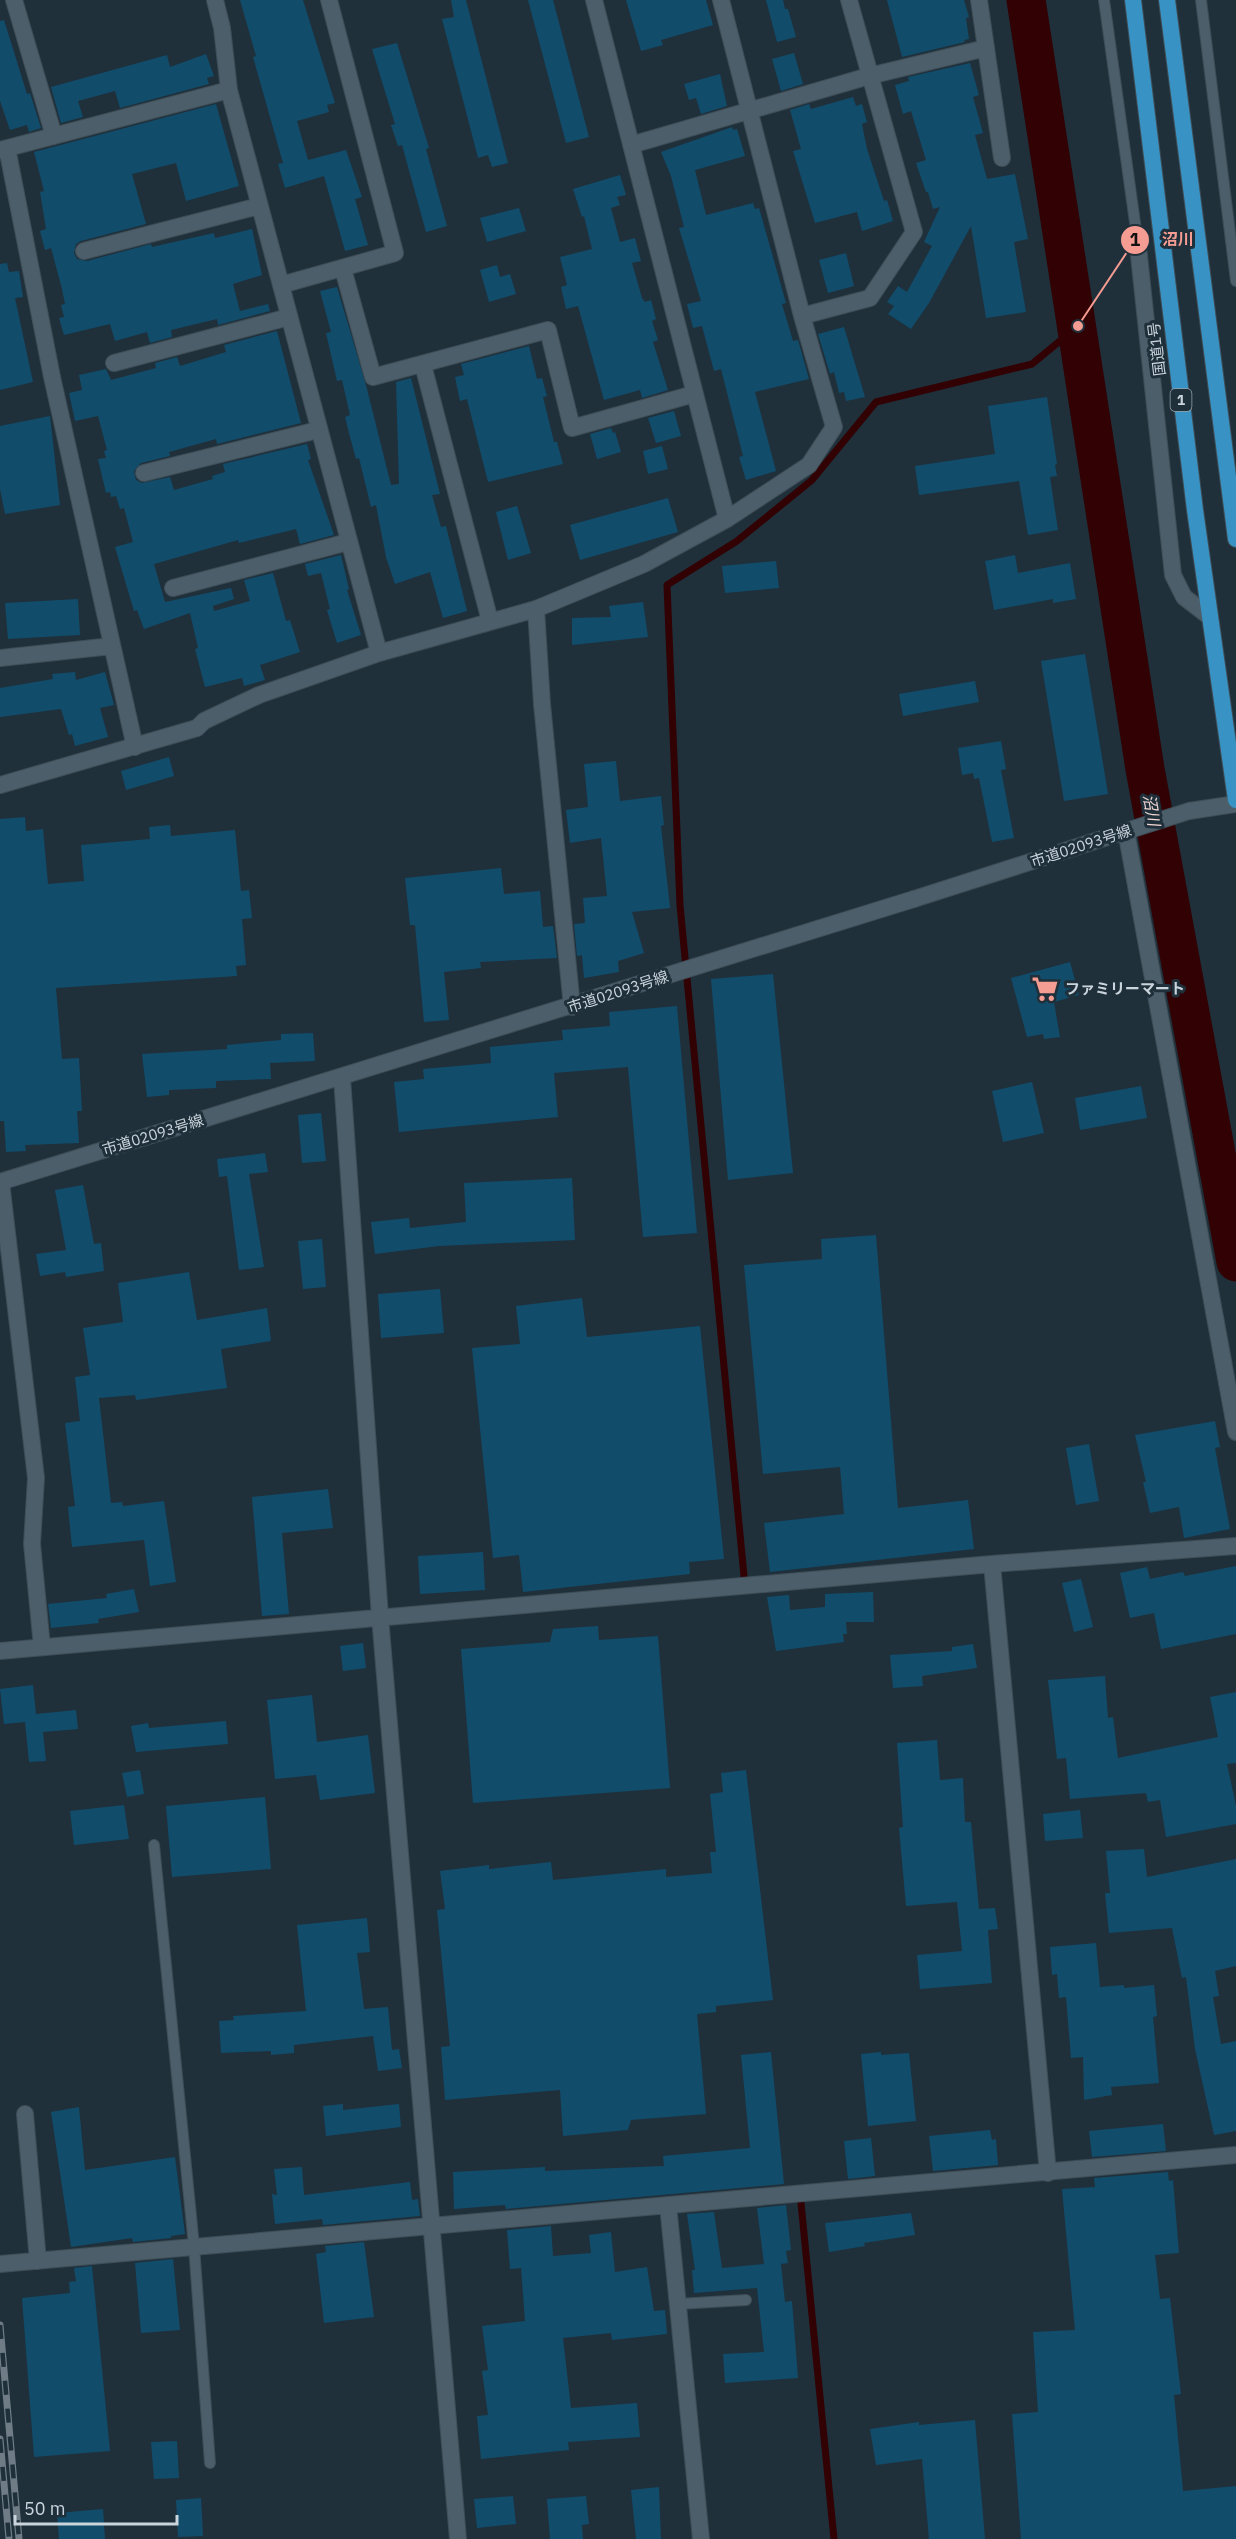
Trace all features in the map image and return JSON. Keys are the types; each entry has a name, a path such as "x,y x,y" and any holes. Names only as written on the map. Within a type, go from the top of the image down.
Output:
{"highway":[{"name":"国道1号","path":"1133,0 1192,488 1236,802"},
{"path":"1167,0 1236,539"}],"street":[{"path":"14,0 54,136"},
{"path":"215,0 222,28 229,90 379,653"},
{"path":"281,285 394,253 328,0"},
{"path":"594,0 727,519"},
{"path":"0,785 197,728 204,721 259,695 379,653 537,609 644,564 727,519 809,465 834,427 802,316 721,0"},
{"path":"802,316 870,298 914,232 849,0"},
{"path":"979,0 1002,158"},
{"path":"631,145 869,76 986,48"},
{"path":"135,747 52,377 4,149 229,90"},
{"path":"84,251 259,206"},
{"path":"1137,237 1173,575 1184,597 1210,617"},
{"path":"343,269 373,377 548,330 572,428 694,394"},
{"path":"114,363 289,317"},
{"path":"423,365 490,621"},
{"path":"144,473 318,430"},
{"path":"173,588 348,542"},
{"path":"537,609 542,704 572,1007"},
{"path":"0,658 112,645"},
{"name":"市道02093号線","path":"0,1182 572,1007 1189,811 1236,802"},
{"path":"1130,830 1236,1432"},
{"path":"342,1078 380,1617 458,2539"},
{"path":"0,1182 36,1478 32,1544 42,1647"},
{"path":"0,1651 992,1564 1236,1546"},
{"path":"992,1564 1048,2173"},
{"path":"25,2114 38,2261"},
{"path":"0,2264 432,2224 1048,2173 1236,2155"},
{"path":"668,2205 701,2539"}],"lane":[{"path":"1104,0 1137,237"},
{"path":"1202,0 1236,281"},
{"path":"154,1845 195,2247 210,2463"},
{"path":"678,2304 746,2300"}],"building":[{"path":"240,0 303,0 335,103 327,105 329,112 297,121 308,160 346,150 362,197 355,199 368,245 345,251 324,176 285,188 278,164 283,163 253,57 256,56"},
{"path":"451,0 466,0 508,163 492,167 488,155 478,158 442,19 454,17"},
{"path":"528,0 553,0 589,137 566,143"},
{"path":"626,0 706,0 713,25 661,40 663,45 641,51"},
{"path":"766,0 783,0 796,37 777,42"},
{"path":"887,0 964,0 969,17 966,18 969,39 964,40 965,42 902,57"},
{"path":"4,20 27,94 30,93 41,128 29,132 27,125 10,130 0,101 0,21"},
{"path":"397,43 429,148 426,149 447,226 426,232 402,145 398,146 391,125 395,124 372,49"},
{"path":"794,53 803,84 781,91 772,59"},
{"path":"206,54 214,76 207,78 209,84 120,108 115,91 78,101 83,117 61,123 51,87 167,55 170,67"},
{"path":"970,63 979,95 973,97 983,133 975,135 987,179 1015,174 1028,239 1014,242 1026,312 986,318 971,226 929,303 911,329 888,314 894,306 887,302 898,286 907,292 932,246 924,242 940,207 933,209 928,192 926,192 916,163 926,160 911,111 903,114 895,85 909,81 908,77"},
{"path":"720,74 727,106 701,114 696,98 689,100 684,84"},
{"path":"853,97 856,106 862,104 867,122 862,124 867,149 893,221 862,231 857,212 815,223 793,151 801,149 790,110 809,104 811,109"},
{"path":"216,104 239,186 186,201 176,163 132,174 146,224 81,241 76,244 74,253 77,259 87,261 151,244 152,247 214,233 215,238 252,229 262,275 233,284 240,311 268,304 270,311 218,325 217,319 171,330 172,337 150,343 147,332 115,341 110,324 64,335 59,318 64,317 61,305 65,304 62,289 51,248 45,250 40,231 46,229 40,192 44,191 34,152"},
{"path":"732,127 733,130 737,129 745,156 695,170 706,215 753,203 755,209 759,208 786,303 782,304 793,341 798,340 809,379 755,392 776,471 746,480 739,457 743,456 721,369 714,371 702,326 693,328 687,304 701,301 679,228 684,227 671,176 661,152"},
{"path":"620,175 626,195 617,197 620,205 611,208 620,242 635,238 641,261 632,263 642,298 645,302 651,300 656,319 652,321 658,340 653,342 668,390 642,398 640,390 604,400 578,306 566,309 561,287 567,285 560,257 592,249 584,216 582,217 573,189"},
{"path":"519,208 526,231 487,242 480,218"},
{"path":"846,253 854,286 828,293 819,260"},
{"path":"7,263 9,272 19,271 23,297 15,298 33,382 0,390 0,264"},
{"path":"497,265 500,277 510,274 516,294 489,302 480,270"},
{"path":"337,287 366,385 391,485 399,484 396,382 411,378 440,494 432,495 441,527 446,526 467,611 443,618 430,572 395,584 386,557 376,505 371,507 359,458 356,459 345,417 350,415 342,380 337,381 326,333 331,332 320,291"},
{"path":"844,327 865,397 846,401 844,392 839,393 834,372 830,374 818,334"},
{"path":"277,331 301,423 217,444 216,439 169,452 170,456 141,463 134,471 136,480 142,483 170,477 174,490 213,479 212,476 225,472 223,464 307,444 311,459 308,460 334,535 300,544 296,529 239,543 238,540 154,564 165,602 231,588 234,599 213,606 214,611 250,601 244,580 273,573 286,621 290,620 300,652 260,665 265,680 244,686 242,678 205,687 195,649 198,648 190,613 144,629 137,610 134,611 115,547 133,542 124,508 120,509 116,496 111,497 110,492 106,493 98,459 106,458 104,451 107,450 98,416 75,421 69,393 82,390 79,375 106,369 111,380 156,368 155,363 177,357 180,366 226,352 224,345"},
{"path":"529,346 537,379 542,378 547,396 543,397 554,442 557,442 563,464 488,482 467,399 460,401 455,377 464,375 461,364"},
{"path":"1047,397 1057,464 1055,465 1057,476 1050,477 1058,530 1028,535 1019,481 919,495 915,466 995,454 988,406"},
{"path":"674,411 681,436 656,443 648,418"},
{"path":"50,416 60,505 5,514 0,489 0,426"},
{"path":"611,428 613,433 615,432 621,452 597,459 590,434"},
{"path":"662,446 668,469 648,474 643,451"},
{"path":"668,498 678,532 580,560 570,525"},
{"path":"517,506 531,553 508,560 496,512"},
{"path":"341,555 349,589 347,590 361,635 337,643 327,610 330,609 321,573 308,576 305,564"},
{"path":"1015,555 1018,573 1070,563 1076,599 1053,603 1053,599 994,610 985,561"},
{"path":"776,561 779,588 725,593 722,566"},
{"path":"78,599 80,635 8,639 5,603"},
{"path":"643,602 648,637 572,645 572,618 611,617 609,606"},
{"path":"1085,654 1108,794 1064,801 1041,661"},
{"path":"75,672 76,680 105,672 114,705 100,708 108,737 75,746 61,709 0,717 0,688 53,679 52,674"},
{"path":"975,681 979,702 903,716 899,694"},
{"path":"1001,741 1006,769 1001,770 1014,838 992,842 979,778 974,779 973,773 962,775 958,748"},
{"path":"169,757 174,776 126,790 121,771"},
{"path":"616,761 620,801 661,796 664,825 661,826 670,908 632,912 644,953 618,961 619,972 584,978 582,955 577,956 574,924 585,923 583,898 607,896 601,838 570,843 566,810 588,807 584,764"},
{"path":"25,817 26,831 43,829 48,884 84,881 81,845 150,839 149,827 170,825 171,836 235,830 241,891 249,890 252,918 242,919 246,965 236,966 237,976 56,988 62,1059 79,1058 82,1111 77,1111 79,1143 25,1145 26,1151 6,1152 4,1121 0,1121 0,819"},
{"path":"501,868 504,894 540,891 543,927 553,926 557,958 480,962 481,968 444,972 449,1020 424,1022 415,925 410,925 405,878"},
{"path":"1070,962 1079,995 1054,1002 1060,1037 1044,1039 1043,1034 1027,1037 1011,978"},
{"path":"773,974 793,1173 728,1180 711,979"},
{"path":"677,1006 697,1233 643,1237 628,1067 554,1073 558,1117 399,1132 394,1082 424,1079 423,1069 491,1063 490,1047 563,1040 562,1030 610,1026 609,1012"},
{"path":"313,1033 315,1061 270,1063 271,1079 216,1081 216,1088 169,1090 169,1095 147,1097 142,1054 227,1049 227,1045 281,1040 281,1034"},
{"path":"1032,1082 1044,1133 1003,1142 992,1091"},
{"path":"1141,1086 1147,1118 1080,1130 1075,1098"},
{"path":"321,1113 326,1161 302,1163 298,1115"},
{"path":"265,1153 268,1172 249,1174 264,1267 239,1270 227,1176 219,1177 217,1159"},
{"path":"572,1178 575,1240 439,1246 375,1254 371,1222 409,1218 410,1228 466,1222 464,1183"},
{"path":"83,1185 94,1244 101,1243 104,1271 66,1277 65,1272 40,1276 36,1254 66,1250 55,1190"},
{"path":"876,1235 898,1508 968,1500 974,1549 770,1572 764,1523 844,1514 840,1467 763,1474 744,1265 822,1259 821,1239"},
{"path":"322,1239 326,1287 303,1289 298,1241"},
{"path":"189,1272 197,1320 267,1308 271,1341 221,1349 227,1388 136,1400 135,1395 99,1398 111,1503 122,1502 123,1506 164,1501 176,1582 150,1586 144,1540 72,1547 68,1507 75,1506 65,1423 80,1421 75,1377 90,1375 83,1328 123,1322 118,1283"},
{"path":"440,1289 444,1333 381,1338 378,1294"},
{"path":"582,1298 587,1337 700,1326 724,1559 689,1562 690,1574 523,1592 519,1555 493,1558 472,1348 520,1344 516,1306"},
{"path":"1215,1421 1220,1447 1215,1448 1230,1529 1184,1538 1179,1507 1150,1513 1143,1482 1146,1482 1135,1435"},
{"path":"1089,1444 1099,1501 1076,1505 1066,1448"},
{"path":"328,1489 333,1528 282,1533 289,1614 262,1616 252,1497"},
{"path":"483,1552 485,1590 420,1594 418,1556"},
{"path":"1236,1566 1236,1634 1161,1649 1154,1613 1130,1618 1120,1573 1147,1567 1150,1579 1183,1572 1185,1576"},
{"path":"1081,1579 1093,1627 1074,1632 1062,1583"},
{"path":"134,1589 139,1612 98,1619 99,1623 51,1628 48,1604 107,1598 106,1594"},
{"path":"873,1592 874,1622 846,1622 847,1634 843,1634 844,1642 776,1651 767,1597 789,1595 790,1610 825,1607 825,1594"},
{"path":"598,1626 599,1640 658,1636 670,1788 473,1803 461,1649 550,1642 553,1629"},
{"path":"363,1643 366,1668 343,1671 340,1646"},
{"path":"973,1644 977,1668 922,1676 923,1686 893,1688 890,1655 952,1651 952,1647"},
{"path":"1105,1676 1108,1718 1113,1717 1118,1758 1218,1737 1210,1697 1236,1692 1236,1763 1227,1764 1236,1806 1236,1824 1166,1837 1160,1800 1148,1802 1146,1793 1070,1799 1066,1758 1057,1759 1048,1680"},
{"path":"33,1685 36,1714 76,1710 78,1729 43,1732 46,1761 29,1762 25,1722 4,1724 0,1689"},
{"path":"312,1695 317,1742 368,1735 375,1793 320,1800 316,1775 275,1779 267,1700"},
{"path":"226,1721 228,1744 136,1752 131,1726 148,1723 149,1728"},
{"path":"937,1740 940,1780 963,1778 965,1822 971,1822 979,1909 995,1908 998,1929 988,1930 992,1983 920,1989 917,1955 962,1951 957,1902 906,1906 899,1828 903,1827 897,1743"},
{"path":"140,1770 144,1794 127,1797 122,1773"},
{"path":"746,1770 773,2000 716,2006 716,2012 697,2014 706,2114 631,2120 628,2130 563,2136 560,2090 445,2100 441,2047 450,2046 437,1910 445,1909 440,1871 489,1865 489,1869 551,1862 553,1880 666,1869 666,1877 712,1873 710,1852 716,1852 710,1794 723,1792 721,1773"},
{"path":"265,1797 271,1869 172,1877 166,1806"},
{"path":"124,1805 129,1839 74,1845 70,1811"},
{"path":"1080,1810 1083,1838 1045,1841 1043,1814"},
{"path":"1144,1849 1147,1877 1236,1859 1236,1966 1215,1971 1219,1996 1213,1997 1221,2044 1236,2041 1236,2131 1214,2135 1195,2049 1186,1977 1182,1978 1172,1928 1109,1933 1105,1893 1110,1893 1106,1851"},
{"path":"367,1918 370,1952 357,1953 364,2009 388,2007 392,2050 399,2049 402,2068 378,2071 373,2036 294,2045 294,2053 271,2055 271,2051 221,2053 219,2021 234,2020 233,2016 306,2011 297,1925"},
{"path":"1096,1943 1100,1987 1124,1985 1124,1988 1154,1985 1157,2016 1153,2017 1159,2083 1111,2087 1112,2095 1084,2100 1083,2057 1071,2058 1066,1997 1059,1998 1057,1974 1052,1975 1050,1947"},
{"path":"771,2052 784,2184 506,2209 505,2205 454,2209 453,2172 545,2167 545,2171 664,2166 663,2156 750,2148 741,2055"},
{"path":"881,2052 881,2055 909,2053 916,2121 868,2126 861,2054"},
{"path":"343,2104 343,2110 399,2104 401,2127 326,2136 323,2106"},
{"path":"79,2107 85,2170 175,2157 185,2234 171,2236 171,2238 133,2242 132,2238 71,2247 51,2112"},
{"path":"1163,2124 1166,2151 1092,2157 1089,2131"},
{"path":"990,2130 992,2140 996,2139 998,2165 933,2171 929,2136"},
{"path":"871,2138 875,2176 848,2179 844,2141"},
{"path":"302,2167 304,2195 410,2182 412,2200 418,2199 420,2216 323,2225 322,2219 275,2224 272,2194 277,2195 274,2169"},
{"path":"1168,2172 1169,2181 1173,2180 1179,2253 1155,2255 1160,2299 1170,2298 1181,2394 1174,2395 1183,2491 1236,2486 1236,2539 1021,2539 1012,2414 1038,2412 1033,2332 1075,2330 1062,2189 1095,2187 1094,2178"},
{"path":"786,2205 791,2250 786,2251 788,2263 781,2264 785,2302 792,2301 798,2378 725,2383 723,2354 764,2352 757,2288 694,2293 692,2270 695,2270 687,2214 714,2212 722,2268 764,2264 757,2208"},
{"path":"911,2213 915,2235 864,2243 865,2246 829,2252 825,2223"},
{"path":"551,2226 553,2256 591,2253 589,2235 611,2232 615,2272 647,2267 654,2311 665,2310 667,2334 612,2340 611,2333 563,2338 571,2408 637,2403 640,2437 568,2442 569,2450 481,2459 477,2416 488,2415 482,2371 488,2370 482,2326 525,2321 521,2268 510,2269 507,2230"},
{"path":"364,2242 374,2317 324,2323 316,2254 326,2252 325,2246"},
{"path":"173,2259 180,2330 141,2333 135,2263"},
{"path":"92,2266 110,2451 34,2457 22,2298 70,2293 69,2282 76,2281 74,2268"},
{"path":"975,2420 985,2539 929,2539 922,2459 876,2465 870,2429 919,2422 919,2425"},
{"path":"177,2441 179,2478 154,2479 151,2442"},
{"path":"659,2487 661,2539 636,2539 631,2490"},
{"path":"513,2496 516,2524 477,2528 474,2499"},
{"path":"586,2496 589,2524 582,2525 583,2539 550,2539 547,2499"},
{"path":"201,2498 203,2536 178,2537 176,2500"},
{"path":"103,2509 105,2539 59,2539 57,2513"}],"waterway":[{"name":"沼川","path":"1026,0 1145,769 1236,1262"},
{"path":"744,1576 680,905 667,585 737,541 812,480 876,402 1032,364 1078,326"},
{"path":"801,2203 834,2539"}],"railway":[{"path":"0,2325 19,2539"},
{"path":"0,2439 9,2539"}],"place":[{"name":"沼川","path":"1078,326"},
{"name":"ファミリーマート","path":"1045,989"}]}
